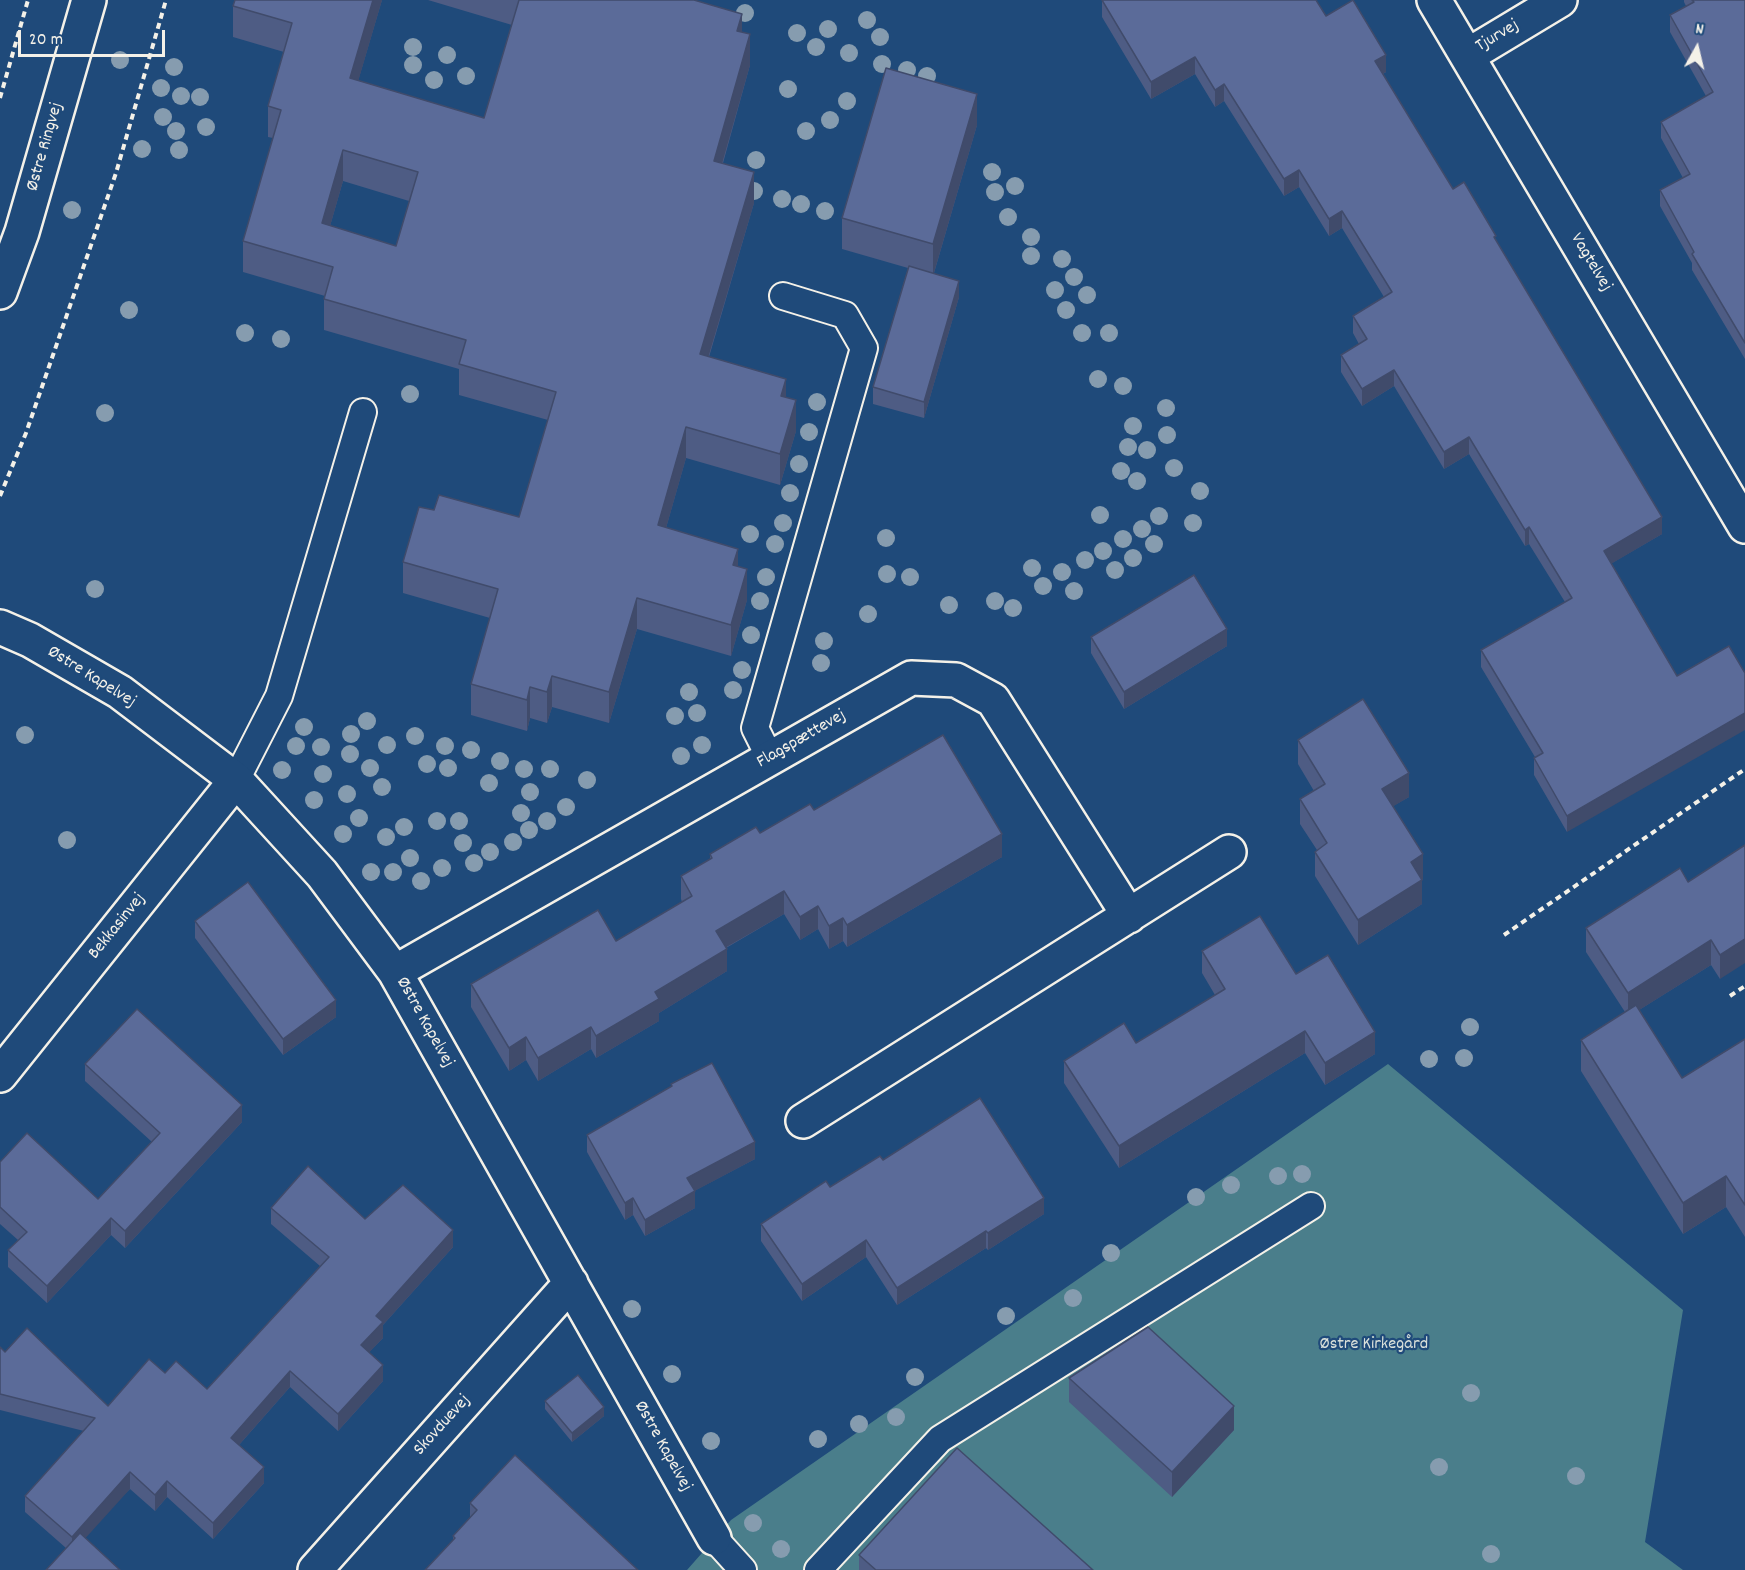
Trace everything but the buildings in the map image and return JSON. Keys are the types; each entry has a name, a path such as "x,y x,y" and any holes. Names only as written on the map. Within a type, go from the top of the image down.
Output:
{"street":[{"name":"Østre Ringvej","path":"0,292 22,231 89,0"},
{"name":"Vagtelvej","path":"1434,0 1745,526"},
{"name":"Tjurvej","path":"1467,56 1560,0"},
{"name":"Østre Kapelvej","path":"0,627 30,640 120,692 236,780 322,874 395,972 714,1538"},
{"name":"Flagspættevej","path":"395,972 911,678 956,680 993,700 1129,916"},
{"name":"Bekkasinvej","path":"0,1075 236,780"},
{"path":"803,1121 1229,852"},
{"name":"Skovduevej","path":"315,1570 571,1283"}],"lane":[{"path":"770,758 755,728 864,348 845,315 783,296"},
{"path":"236,780 279,696 363,412"},
{"path":"818,1570 940,1439 1311,1206"},
{"path":"714,1538 743,1570"}],"path":[{"path":"0,98 28,0"},
{"path":"0,496 26,433 116,173 166,0"},
{"path":"1504,935 1745,769"},
{"path":"1730,996 1745,986"}],"green space":[{"name":"Østre Kirkegård","path":"1388,1064 1683,1310 1645,1542 1683,1570 687,1570 731,1520"}]}
